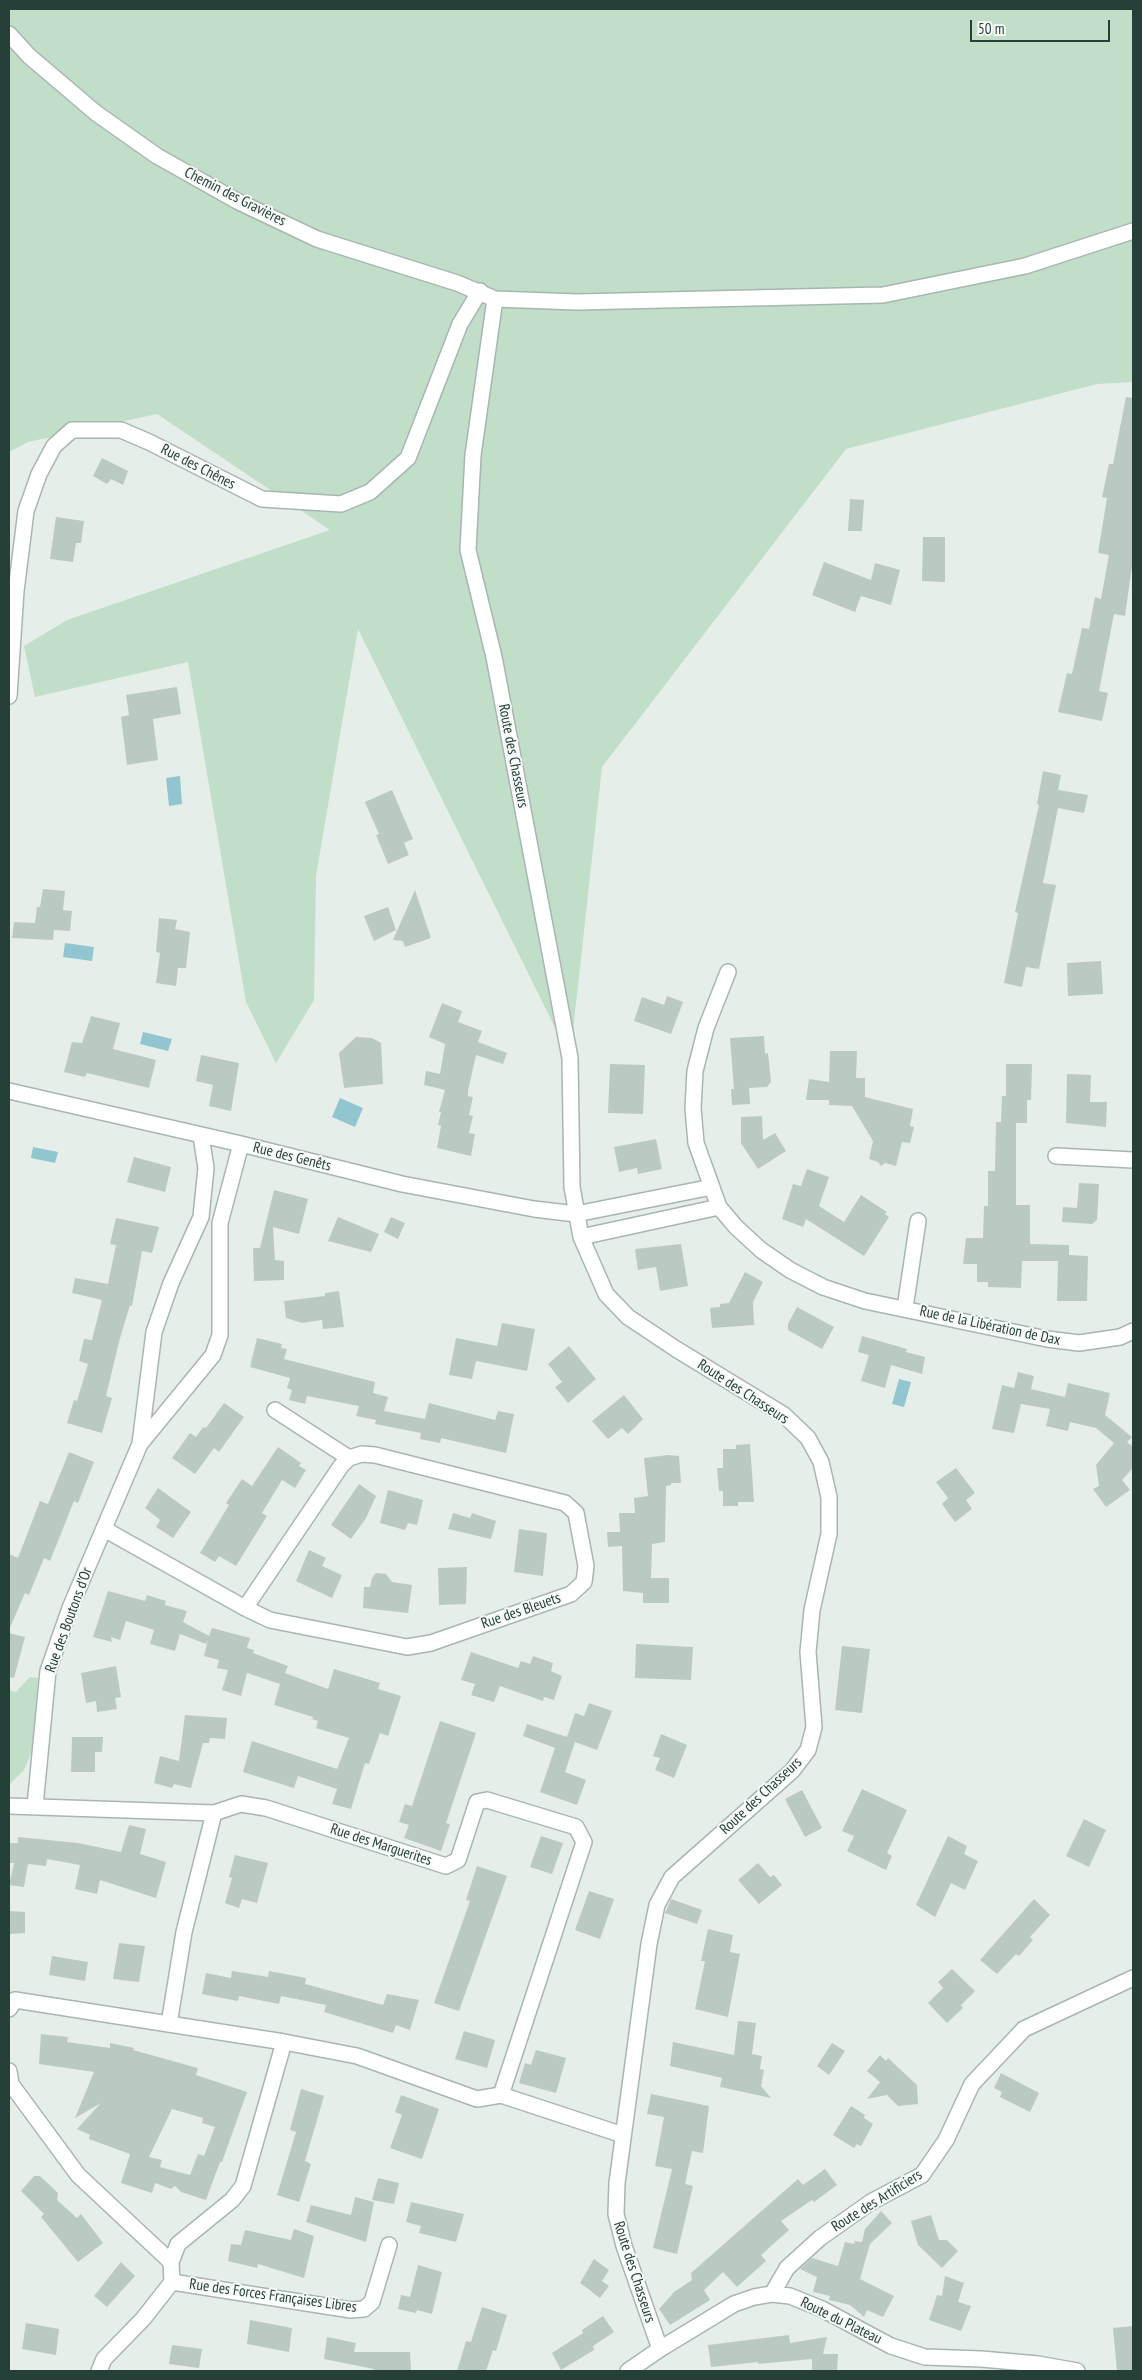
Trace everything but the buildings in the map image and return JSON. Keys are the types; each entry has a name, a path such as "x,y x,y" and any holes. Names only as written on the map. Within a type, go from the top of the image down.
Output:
{"street":[{"name":"Chemin des Gravières","path":"9,34 30,56 96,113 157,156 237,201 317,239 480,291 495,299"},
{"path":"495,299 577,302 883,295 1025,266 1133,231"},
{"name":"Rue des Chênes","path":"9,696 16,590 26,511 40,474 54,446 72,430 121,430 149,442 262,499 341,504 370,492 408,458 460,324 480,291"},
{"name":"Route des Chasseurs","path":"495,299 473,455 468,550 494,657 570,1058 572,1187 581,1237 606,1294 628,1317 676,1349 784,1415 808,1438 820,1462 829,1497 829,1534 812,1610 808,1652 814,1727 808,1750 792,1771 672,1877 656,1905 623,2135 617,2183 616,2214 624,2246 660,2348"},
{"name":"Rue de la Libération de Dax","path":"728,972 706,1028 695,1071 693,1108 696,1143 719,1207 736,1227 761,1250 790,1270 822,1287 865,1301 905,1308 1047,1340 1079,1343 1120,1337 1133,1331"},
{"name":"Rue des Genêts","path":"9,1092 241,1144 402,1184 534,1209 576,1214"},
{"name":"Rue des Boutons d'Or","path":"35,1806 48,1670 70,1608 140,1444 154,1332 171,1283 201,1217 206,1168 201,1136"},
{"name":"Rue des Boutons d'Or","path":"140,1444 213,1355 220,1335 220,1223 241,1144"},
{"path":"1056,1156 1133,1160"},
{"path":"576,1214 712,1187"},
{"path":"581,1237 719,1207"},
{"path":"201,1217 220,1223"},
{"name":"Rue de la Libération de Dax","path":"905,1308 918,1222"},
{"path":"245,1608 341,1466 349,1458 275,1410"},
{"name":"Rue des Bleuets","path":"104,1529 270,1620 407,1647 431,1643 551,1601 570,1594 584,1582 586,1566 576,1513 565,1503 375,1455 362,1454 349,1458"},
{"name":"Rue des Marguerites","path":"9,1806 214,1813 241,1804 266,1808 446,1866 458,1860 477,1802 487,1800 576,1827 584,1842 501,2095"},
{"path":"169,2024 184,1932 214,1813"},
{"name":"Route des Artificiers","path":"772,2294 787,2268 820,2238 871,2202 922,2175 946,2140 972,2084 1024,2029 1133,1978"},
{"path":"9,2009 14,2000 284,2042 357,2056 477,2099 501,2095 623,2135"},
{"path":"9,2071 11,2084 78,2175 171,2262 178,2244 232,2200 243,2186 284,2042"},
{"name":"Rue des Forces Françaises Libres","path":"172,2282 351,2310 364,2309 372,2302 389,2245"},
{"name":"Rue des Forces Françaises Libres","path":"99,2371 104,2359 143,2319 172,2282 171,2262"},
{"name":"Route du Plateau","path":"628,2371 660,2348 734,2304 754,2297 772,2294 790,2296 822,2309 891,2346 953,2365 1028,2363 1077,2371"}],"green space":[{"path":"9,9 1133,9 1133,382 1097,384 846,449 602,767 570,1058 358,629 316,876 314,1000 276,1063 246,1002 188,662 35,697 24,646 67,620 330,530 157,414 28,442 9,452"},
{"path":"30,1677 38,1678 32,1751 24,1770 9,1785 9,1690 16,1692"}],"water":[{"path":"180,776 182,804 169,806 166,778"},
{"path":"65,943 94,947 92,961 63,957"},
{"path":"143,1032 172,1039 168,1051 140,1044"},
{"path":"340,1098 363,1108 355,1127 332,1117"},
{"path":"33,1147 58,1152 55,1163 31,1158"},
{"path":"899,1379 911,1382 904,1407 892,1404"}]}
